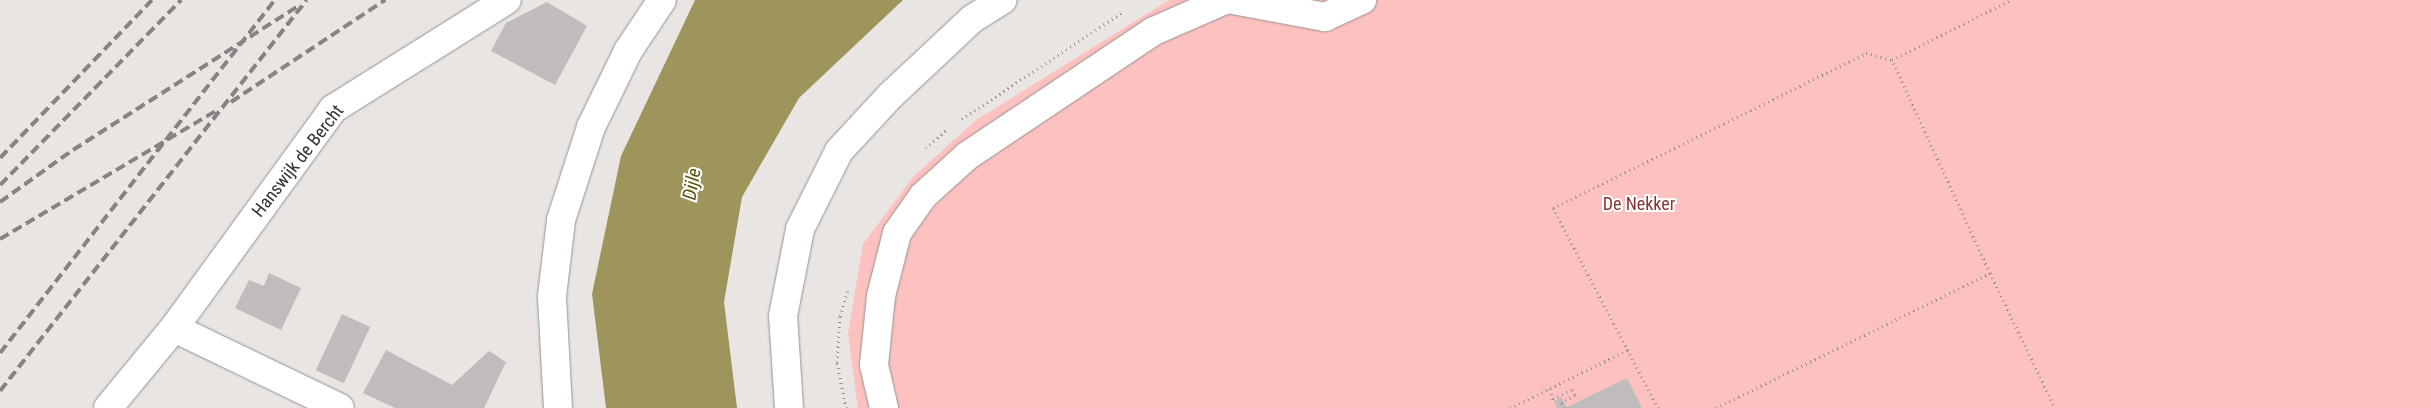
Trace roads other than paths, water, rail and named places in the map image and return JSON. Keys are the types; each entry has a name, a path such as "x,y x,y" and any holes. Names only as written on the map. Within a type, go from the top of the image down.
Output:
{"street":[{"name":"Hanswijk de Bercht","path":"108,408 174,328 333,109 507,0"},
{"path":"558,408 552,296 561,220 591,126 628,51 662,0"},
{"path":"789,408 783,316 800,229 839,151 890,96 972,19 1003,0"},
{"path":"884,408 874,365 880,296 897,233 923,196 967,156 1154,31 1225,0"},
{"path":"1233,0 1325,17 1362,0"},
{"path":"174,328 340,408"}],"water":[{"name":"Dijle","path":"695,0 903,0 799,98 742,197 724,302 737,408 606,408 592,294 621,156"}],"railway":[{"path":"0,158 152,0"},
{"path":"0,185 181,0"},
{"path":"0,353 275,0"},
{"path":"0,391 307,0"},
{"path":"231,102 385,0"},
{"path":"0,202 73,150 298,6"},
{"path":"0,239 216,111"}],"park label":[{"name":"De Nekker","path":"1639,204"}]}
